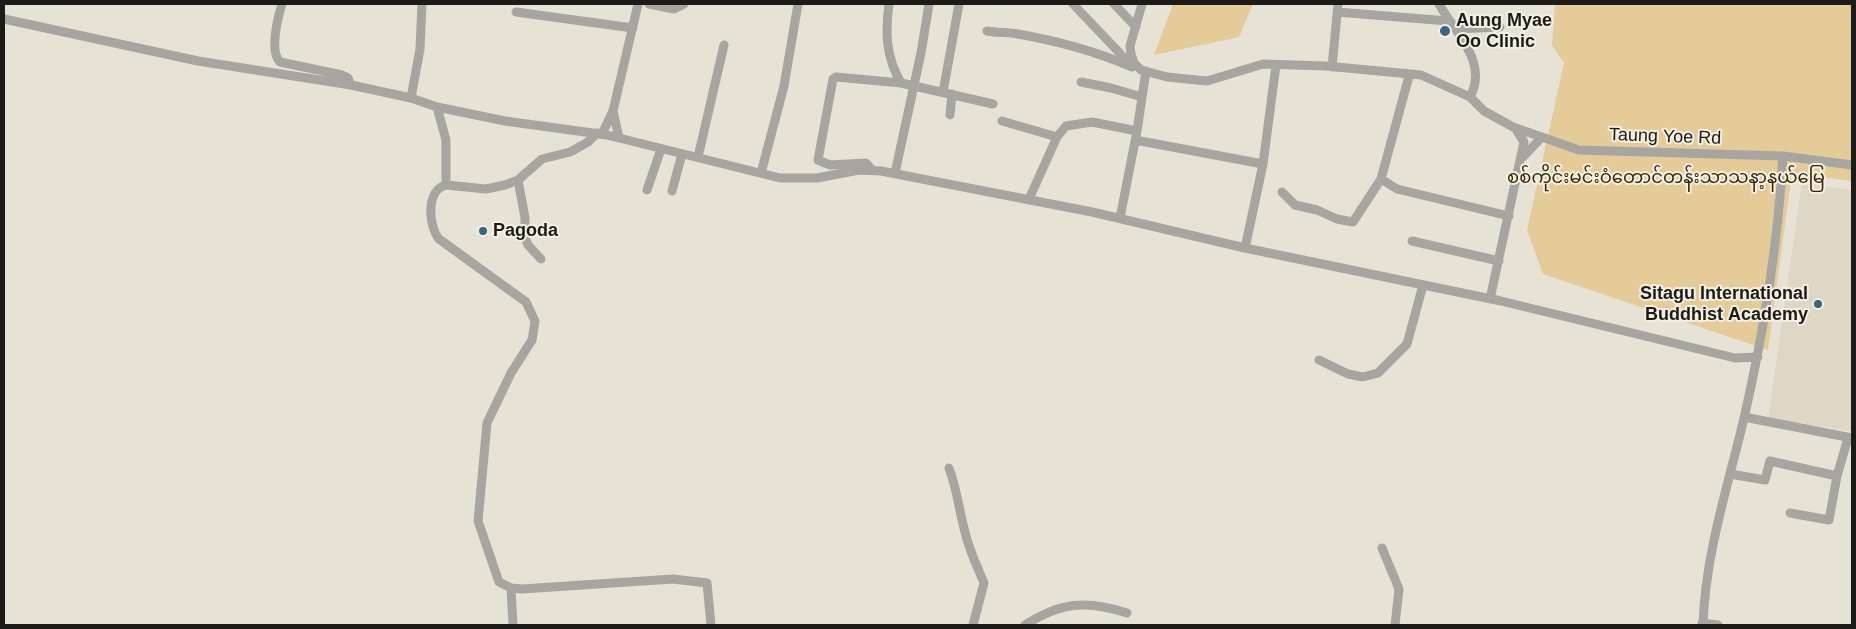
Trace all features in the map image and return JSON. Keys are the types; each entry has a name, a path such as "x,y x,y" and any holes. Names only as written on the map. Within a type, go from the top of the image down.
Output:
{"street":[{"path":"282,4 277,24 276,58 280,62 342,75 348,78 351,86"},
{"path":"411,98 420,49 422,4"},
{"path":"638,4 613,111 599,134 570,152 542,159 518,180 486,189 440,186 433,194 432,226 434,234 439,239 526,302 535,321 532,340 511,373 487,422 478,521 499,582 510,588 673,578 707,583 711,625"},
{"path":"649,4 674,9 684,4"},
{"path":"761,173 784,86 798,4"},
{"path":"889,4 886,34 888,50 901,83"},
{"path":"895,173 929,4"},
{"path":"950,115 947,93 959,4"},
{"path":"1073,4 1138,68"},
{"path":"1114,4 1136,26"},
{"path":"1120,218 1142,98 1138,68 1130,46 1142,4"},
{"path":"987,31 1014,33 1069,44 1138,68 1173,78 1200,82 1263,64 1332,67 1424,76 1470,97 1476,87 1477,75 1474,59 1448,21 1439,4"},
{"path":"1332,67 1338,8 1448,21"},
{"path":"516,12 633,28"},
{"path":"4,19 198,61 351,86 411,98 437,108 505,121 619,138 780,178 818,178 859,170 895,173 1120,218 1246,248 1490,299 1735,358 1758,357"},
{"path":"1455,29 1500,27"},
{"path":"698,158 724,44"},
{"path":"1246,248 1263,164 1276,65"},
{"path":"1282,192 1295,205 1318,210 1336,219 1353,222 1381,179 1409,76"},
{"path":"872,170 866,163 830,165 818,160 818,151 833,79 836,77 901,83 992,104"},
{"path":"1081,82 1111,88 1142,98"},
{"name":"Taung Yoe Rd","path":"1470,97 1484,111 1512,127 1584,151 1783,156 1852,165"},
{"path":"437,108 446,140 446,185"},
{"path":"613,111 619,138"},
{"path":"1002,122 1057,137"},
{"path":"1029,200 1057,137 1066,126 1076,123 1092,122 1136,136 1263,164"},
{"path":"1490,299 1524,142 1521,133 1512,127"},
{"path":"1519,161 1541,138"},
{"path":"647,190 661,148"},
{"path":"672,191 682,154"},
{"path":"1718,625 1702,624 1710,570 1730,474 1758,357 1781,187 1783,156"},
{"path":"1381,179 1397,189 1509,216"},
{"path":"518,180 525,218 525,237 528,245 541,259"},
{"path":"1412,241 1499,261"},
{"path":"1319,360 1348,374 1363,377 1378,373 1407,344 1423,285"},
{"path":"1744,417 1850,438 1837,476 1829,520 1790,513"},
{"path":"1730,474 1765,480 1770,461 1837,476"},
{"path":"949,468 957,489 967,540 984,583 973,625"},
{"path":"1382,548 1399,589 1395,625"},
{"path":"510,588 513,625"},
{"path":"1025,625 1044,613 1065,606 1104,606 1127,613"}],"shaded area":[{"name":"Sitagu International Buddhist Academy","path":"1802,183 1852,190 1852,431 1768,419"}],"green space":[{"path":"1173,4 1253,4 1239,37 1154,55"},
{"name":"စစ်ကိုင်းမင်းဝံတောင်တန်းသာသနာ့နယ်မြေ","path":"1555,4 1852,4 1852,181 1792,173 1768,350 1543,274 1527,230 1564,63 1552,45"}],"place":[{"name":"Aung Myae Oo Clinic","path":"1445,31"},
{"name":"Pagoda","path":"483,231"},
{"name":"Sitagu International Buddhist Academy","path":"1818,304"}]}
